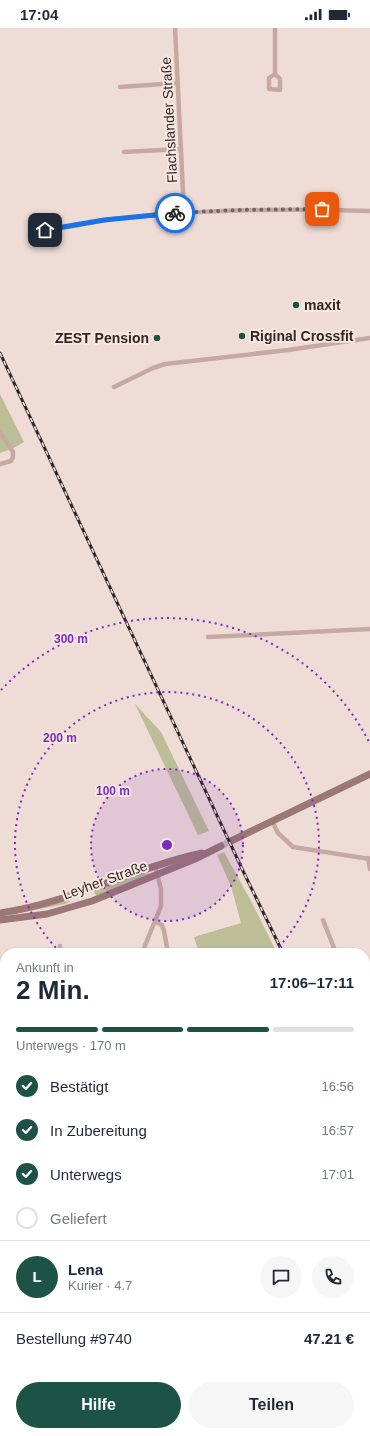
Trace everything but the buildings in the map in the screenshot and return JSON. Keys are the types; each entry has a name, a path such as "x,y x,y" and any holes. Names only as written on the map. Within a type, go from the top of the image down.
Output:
{"main road":[{"path":"231,841 370,774"},
{"name":"Leyher Straße","path":"0,920 38,916 104,897 195,859 221,846"},
{"name":"Leyher Straße","path":"0,913 28,908 69,896 178,858 214,849"}],"street":[{"name":"Flachslander Straße","path":"175,28 184,212"},
{"path":"275,28 275,74"},
{"path":"120,87 178,83"},
{"path":"124,152 181,149"},
{"path":"38,227 45,230 56,229 104,220 184,212 295,209 370,211"},
{"path":"114,388 153,368 165,364 288,350 370,338"},
{"path":"0,432 14,457 11,461 0,464"},
{"path":"208,637 370,629"},
{"path":"272,821 278,833 293,847 369,858 370,869"},
{"path":"144,948 156,922 162,900 161,889 154,866"},
{"path":"324,920 334,948"},
{"path":"156,922 162,925 167,948"}],"green space":[{"path":"0,394 24,442 12,449 0,453"},
{"path":"135,704 161,732 209,831 198,835"},
{"path":"224,852 274,948 197,948 194,937 241,923 231,886 217,855"},
{"path":"143,873 150,874 102,895 96,895 94,893 94,890"},
{"path":"68,898 70,902 65,904 0,917 0,915"}],"tunnel":[{"path":"221,846 231,841"}],"railway":[{"path":"0,353 281,948"}],"way so far":[{"path":"175,213 236,210 322,209"}],"place":[{"name":"maxit","path":"296,305"},
{"name":"Riginal Crossfit","path":"242,336"},
{"name":"ZEST Pension","path":"157,338"}],"route":[{"path":"45,230 104,220 175,213"}]}
